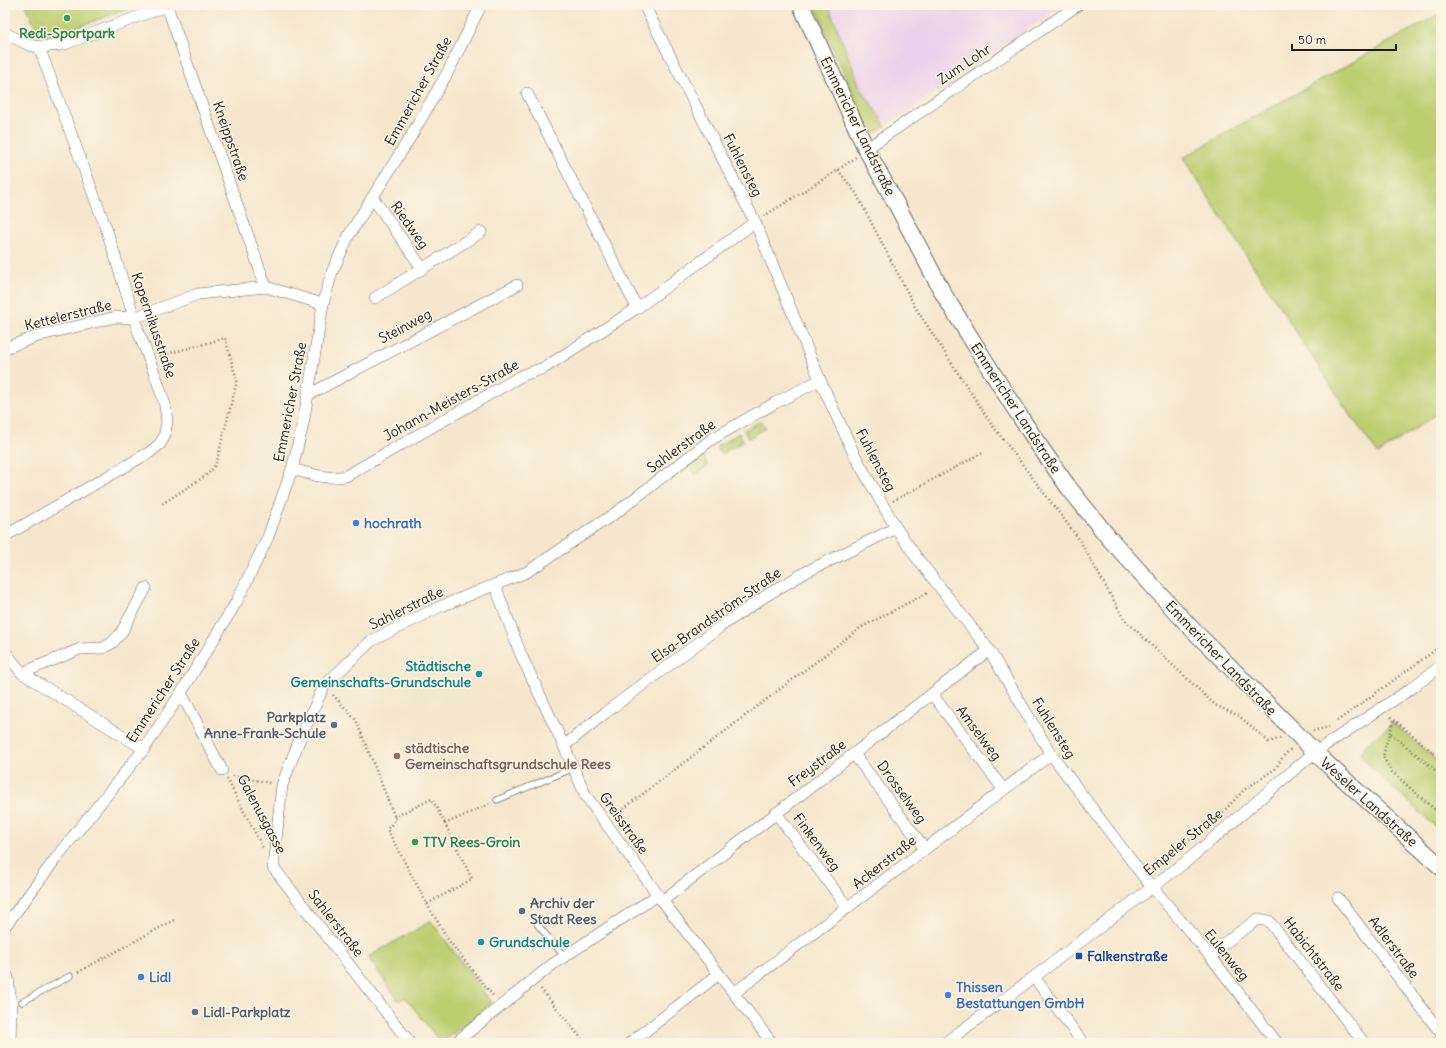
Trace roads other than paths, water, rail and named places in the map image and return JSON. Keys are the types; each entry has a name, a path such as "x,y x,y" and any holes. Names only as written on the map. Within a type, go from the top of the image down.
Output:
{"main road":[{"name":"Emmericher Landstraße","path":"801,5 815,39 866,149 944,295 1038,444 1069,488 1109,538 1150,585 1190,628 1315,752"},
{"name":"Weseler Landstraße","path":"1315,752 1441,867"}],"street":[{"path":"5,33 24,43 39,47 62,45 168,5"},
{"name":"Kneippstraße","path":"168,5 266,287"},
{"name":"Emmericher Straße","path":"5,926 26,900 59,854 144,749 181,693 237,601 268,537 292,469 303,424 323,304 332,272 349,235 373,198 449,70 481,5"},
{"name":"Fuhlensteg","path":"644,5 755,222 820,380 855,456 883,506 896,528 989,650 1051,754 1152,887"},
{"name":"Zum Lohr","path":"866,149 1078,5"},
{"name":"Kopernikusstraße","path":"5,536 150,452 160,444 166,429 165,405 134,318 107,231 39,47"},
{"path":"527,93 637,308"},
{"name":"Riedweg","path":"373,198 422,268"},
{"name":"Johann-Meisters-Straße","path":"292,469 336,478 346,476 523,374 544,368 637,308 755,222"},
{"name":"Riedweg","path":"375,298 481,232"},
{"name":"Steinweg","path":"308,395 517,285"},
{"name":"Kettelerstraße","path":"5,348 41,335 116,317 134,318 198,294 266,287 323,304"},
{"name":"Sahlerstraße","path":"410,1043 273,868 282,785 299,741 324,686 371,641 439,607 526,572 611,516 712,439 775,403 820,380"},
{"name":"Elsa-Brandström-Straße","path":"564,746 605,713 722,626 767,595 806,572 896,528"},
{"name":"Greisstraße","path":"495,585 521,655 586,796 660,898 772,1043"},
{"path":"22,673 80,649 103,648 112,643 121,633 146,588"},
{"name":"Freystraße","path":"454,1043 564,956 660,898 776,813 989,650"},
{"path":"5,652 22,673 144,749"},
{"name":"Empeler Straße","path":"945,1043 1188,860 1315,752 1409,690 1441,666"},
{"name":"Galenusgasse","path":"181,693 226,773"},
{"name":"Amselweg","path":"932,694 1003,789"},
{"name":"Drosselweg","path":"854,754 925,849"},
{"name":"Ackerstraße","path":"734,993 1051,754"},
{"name":"Finkenweg","path":"776,813 848,908"},
{"name":"Eulenweg","path":"1152,887 1211,957 1277,1043"},
{"name":"Adlerstraße","path":"1338,898 1441,1033"},
{"name":"Habichtstraße","path":"1211,957 1222,945 1258,919 1269,921 1364,1043"},
{"path":"5,973 8,977 11,1006 10,1043"},
{"path":"630,1043 719,974"},
{"path":"1034,977 1083,1043"},
{"path":"1437,1043 1441,1040"}],"lane":[{"path":"497,800 574,768"},
{"path":"537,924 564,956"},
{"path":"22,1002 70,976"}],"place":[{"name":"Redi-Sportpark","path":"67,18"},
{"name":"hochrath","path":"356,523"},
{"name":"Städtische Gemeinschafts-Grundschule","path":"479,674"},
{"name":"Parkplatz Anne-Frank-Schule","path":"334,725"},
{"name":"städtische Gemeinschaftsgrundschule Rees","path":"397,756"},
{"name":"TTV Rees-Groin","path":"415,842"},
{"name":"Archiv der Stadt Rees","path":"522,911"},
{"name":"Grundschule","path":"481,942"},
{"name":"Falkenstraße","path":"1079,956"},
{"name":"Lidl","path":"141,977"},
{"name":"Thissen Bestattungen GmbH","path":"948,995"},
{"name":"Lidl-Parkplatz","path":"195,1012"}]}
